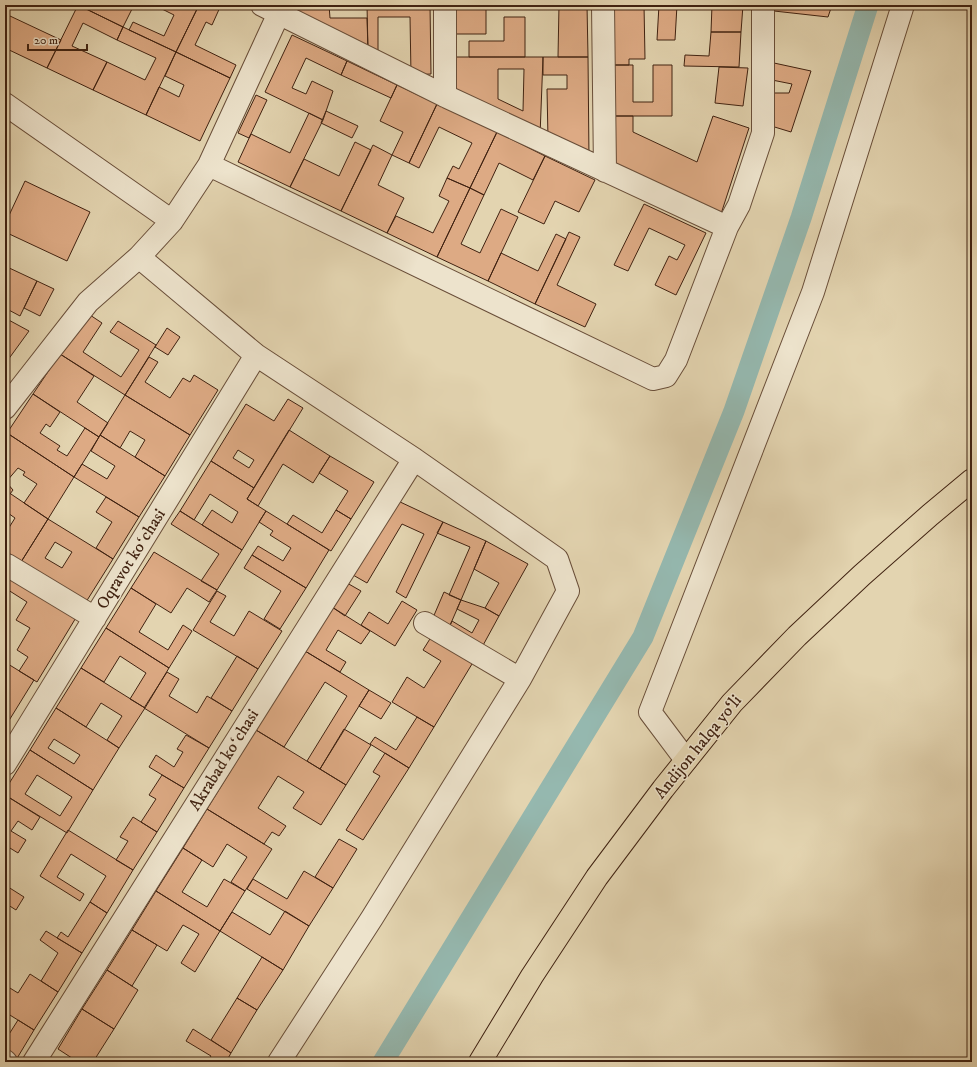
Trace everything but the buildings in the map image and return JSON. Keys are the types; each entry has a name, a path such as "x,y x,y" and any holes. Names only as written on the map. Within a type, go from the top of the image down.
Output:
{"highway":[{"name":"Andijon halqa yo‘li","path":"480,1062 532,976 597,877 663,789 732,703 803,631 862,575 972,480"}],"street":[{"path":"445,5 445,96"},
{"path":"603,5 605,171"},
{"path":"209,165 653,378 666,376 676,360 727,227 739,205 763,133 763,5"},
{"path":"686,760 650,712 813,292 903,5"},
{"path":"6,403 88,302 139,257 172,221 209,165 273,8 445,96 727,227"},
{"path":"5,104 172,221"},
{"path":"139,257 256,355 414,459 557,559 568,591 520,679 372,918 279,1062"},
{"name":"Oqravot koʻchasi","path":"5,764 256,355"},
{"name":"Akrabad koʻchasi","path":"34,1062 414,459"},
{"path":"7,565 95,618"},
{"path":"425,623 520,679"}],"waterway":[{"path":"383,1062 643,637 734,411 801,218 868,5"}]}
